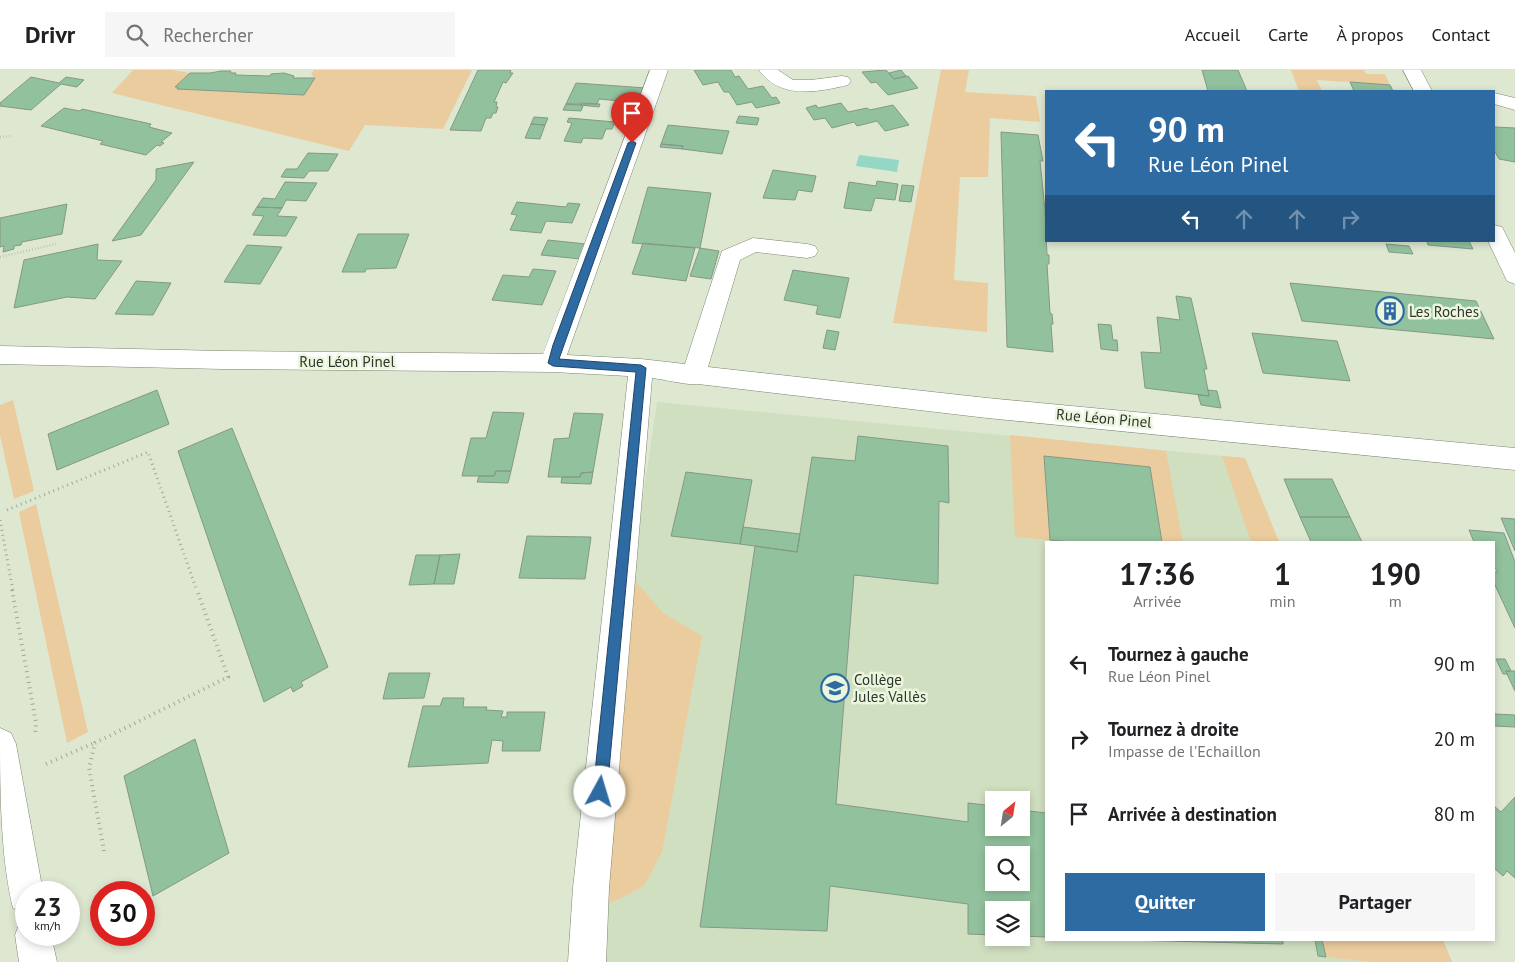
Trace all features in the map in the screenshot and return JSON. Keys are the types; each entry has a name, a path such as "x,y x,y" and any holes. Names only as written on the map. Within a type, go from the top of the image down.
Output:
{"street":[{"path":"553,363 659,70"},
{"path":"768,70 782,84 792,87 842,81"},
{"path":"1412,70 1427,90"},
{"path":"1495,98 1515,104"},
{"path":"1495,234 1515,276"},
{"path":"693,376 730,256 753,245 807,252"},
{"name":"Rue Léon Pinel","path":"0,355 223,360 553,363 641,368 693,376 987,408 1092,416 1515,459"},
{"path":"587,962 592,879 641,368"},
{"path":"0,744 24,881"},
{"path":"35,946 38,962"}],"path":[{"path":"0,137 12,136"},
{"path":"0,256 56,244"},
{"path":"7,510 148,452 228,677 95,743 46,764"},
{"path":"0,520 36,723 35,740"},
{"path":"95,743 90,768 104,851"}],"shaded area":[{"path":"133,70 172,70 190,73 176,86 178,87 177,89 303,95 315,79 311,74 314,70 472,70 443,129 365,125 349,151 112,93"},
{"path":"941,70 969,70 965,92 1036,96 1040,122 990,118 988,177 960,177 954,280 988,283 987,332 893,323"},
{"path":"1291,70 1364,70 1366,74 1385,74 1390,85 1317,80 1322,90 1299,90"},
{"path":"13,400 34,491 14,499 0,435 0,405"},
{"name":"Collège Jules Vallès","path":"657,402 1245,458 1279,541 1045,541 1045,941 1443,941 1452,962 600,962 631,576"},
{"path":"1010,435 1166,451 1183,541 1162,541 1150,467 1044,456 1050,540 1015,537"},
{"path":"1222,456 1245,458 1279,541 1251,541"},
{"path":"36,504 88,732 67,743 19,512"},
{"path":"631,576 663,613 702,636 662,852 644,886 607,905"},
{"path":"1322,941 1443,941 1452,962 1373,962 1326,957"}],"water":[{"path":"859,155 899,160 897,172 856,166"}],"building":[{"path":"478,70 511,70 510,73 513,73 506,83 503,82 494,102 497,102 496,107 498,107 496,113 493,113 491,118 486,118 481,131 450,130"},
{"path":"694,70 731,70 735,77 739,76 748,89 763,86 772,98 776,97 780,103 756,108 752,102 737,105 729,92 724,92 718,82 703,85"},
{"path":"886,70 894,79 908,76 918,88 888,95 876,82 871,83 862,72"},
{"path":"901,70 906,76 894,79 889,73"},
{"path":"1202,70 1238,70 1247,90 1208,90"},
{"path":"231,71 230,73 236,73 235,75 270,76 271,74 284,73 294,76 293,78 315,78 304,95 177,89 178,87 175,87 190,73"},
{"path":"31,77 59,83 66,77 84,80 77,87 61,84 31,110 0,106 0,103"},
{"path":"1350,82 1390,85 1392,90 1354,90"},
{"path":"576,83 646,88 640,103 599,99 597,104 566,104"},
{"path":"581,103 600,104 599,107 580,105"},
{"path":"841,103 848,112 893,105 909,125 885,131 877,121 857,126 854,122 832,128 825,118 814,120 806,108 816,105 818,108"},
{"path":"566,104 583,106 581,111 563,110"},
{"path":"64,108 80,111 82,109 151,124 149,127 172,133 161,142 164,143 160,146 157,145 146,155 100,144 103,141 41,126"},
{"path":"739,116 759,118 757,125 736,123"},
{"path":"534,117 548,118 545,125 531,124"},
{"path":"569,118 615,122 612,129 606,129 602,139 583,138 581,143 564,141 572,123 567,122"},
{"path":"531,124 545,125 540,139 525,138"},
{"path":"668,125 729,131 722,154 682,149 683,146 661,144"},
{"path":"1495,127 1515,128 1515,162 1499,159 1495,152"},
{"path":"1001,132 1038,135 1043,161 1040,161 1045,210 1045,242 1047,255 1049,255 1049,264 1047,264 1050,313 1052,314 1053,324 1051,324 1053,352 1007,347"},
{"path":"661,144 683,146 682,149 660,147"},
{"path":"308,153 338,154 328,171 309,171 304,178 281,177 286,169 297,169"},
{"path":"194,162 141,235 112,241 156,180 156,169"},
{"path":"773,170 816,176 812,192 798,190 795,200 763,198"},
{"path":"877,181 898,184 895,200 875,198 871,211 844,208 849,182 876,186"},
{"path":"285,182 317,183 306,201 286,200 282,208 257,207 263,198 275,199"},
{"path":"902,185 914,186 911,202 899,201"},
{"path":"648,187 711,193 700,248 632,243"},
{"path":"517,202 566,207 568,203 580,204 572,223 546,221 541,233 510,230 517,215 511,214"},
{"path":"67,204 62,234 22,242 21,245 14,246 14,249 3,252 4,246 0,247 0,218"},
{"path":"257,207 282,208 277,216 297,217 286,236 253,235 264,216 252,215"},
{"path":"358,234 409,234 396,268 366,269 365,272 342,272"},
{"path":"548,240 586,244 581,259 541,255"},
{"path":"1427,242 1470,242 1473,249 1428,245"},
{"path":"643,243 695,248 686,281 632,274"},
{"path":"98,244 97,260 122,261 95,299 67,297 14,308 24,260"},
{"path":"1386,244 1409,246 1413,254 1389,252"},
{"path":"247,245 282,247 260,284 224,282"},
{"path":"700,248 719,251 711,279 690,276"},
{"path":"533,269 556,271 542,305 492,300 503,275 529,277"},
{"path":"793,270 849,278 840,318 816,314 818,306 784,300"},
{"path":"136,281 171,283 153,315 115,314"},
{"name":"Les Roches","path":"1290,283 1476,301 1494,339 1302,321"},
{"path":"1176,296 1191,298 1207,369 1204,369 1209,396 1145,388 1141,352 1161,353 1157,317 1180,320"},
{"path":"1098,324 1111,325 1113,340 1117,340 1118,351 1101,349"},
{"path":"827,330 839,332 835,350 823,348"},
{"path":"1252,333 1337,341 1350,381 1263,373"},
{"path":"157,390 169,424 57,470 48,434"},
{"path":"1208,390 1217,391 1221,408 1201,405 1198,395 1209,396"},
{"path":"493,412 524,413 511,471 496,471 494,476 462,476 471,438 486,438"},
{"path":"574,413 603,414 593,472 581,473 580,477 548,477 554,439 569,438"},
{"path":"232,428 328,667 301,682 303,686 293,692 291,687 264,702 178,451"},
{"name":"Collège Jules Vallès","path":"858,436 948,446 949,503 939,501 938,584 854,575 836,804 968,822 968,803 985,805 985,836 1030,836 1030,811 1045,813 1045,937 1030,936 1030,901 985,901 985,935 968,934 968,904 830,886 827,931 700,927 755,546 797,552 812,457 855,461"},
{"path":"1044,456 1150,467 1162,541 1050,540"},
{"path":"496,471 511,471 508,483 477,482 479,476 494,476"},
{"path":"593,472 591,484 561,483 562,477 580,477 581,473"},
{"path":"686,472 752,480 740,544 671,536"},
{"path":"1284,479 1332,479 1350,517 1300,517"},
{"path":"1300,517 1350,517 1362,541 1311,541"},
{"path":"1501,518 1515,519 1515,551"},
{"path":"743,527 800,534 797,552 740,544"},
{"path":"1469,530 1504,533 1515,562 1515,628 1495,585 1495,572 1498,572 1495,568 1495,541 1474,541"},
{"path":"527,536 591,537 585,579 519,578"},
{"path":"460,554 454,584 434,584 440,555"},
{"path":"416,555 440,555 434,584 409,585"},
{"path":"1496,659 1505,659 1511,671 1506,671 1507,674 1503,674"},
{"path":"1506,671 1515,671 1515,691 1507,674"},
{"path":"389,673 430,673 424,698 383,699"},
{"path":"443,698 464,698 463,707 487,707 486,710 503,711 501,717 507,717 507,712 545,712 540,751 502,751 503,741 492,740 488,763 408,767 423,706 440,706"},
{"path":"1495,714 1515,715 1515,727 1495,726"},
{"path":"195,739 229,853 155,895 155,881 149,881 124,776"},
{"path":"1515,797 1515,878 1507,871 1503,876 1495,869 1495,807 1501,812"},
{"path":"1166,941 1283,941 1283,944"},
{"path":"1315,941 1322,941 1326,957 1318,956"}],"place":[{"name":"Les Roches","path":"1390,311"},
{"name":"Collège Jules Vallès","path":"835,688"}],"route":[{"path":"600,792 641,368 553,363 632,143"}]}
